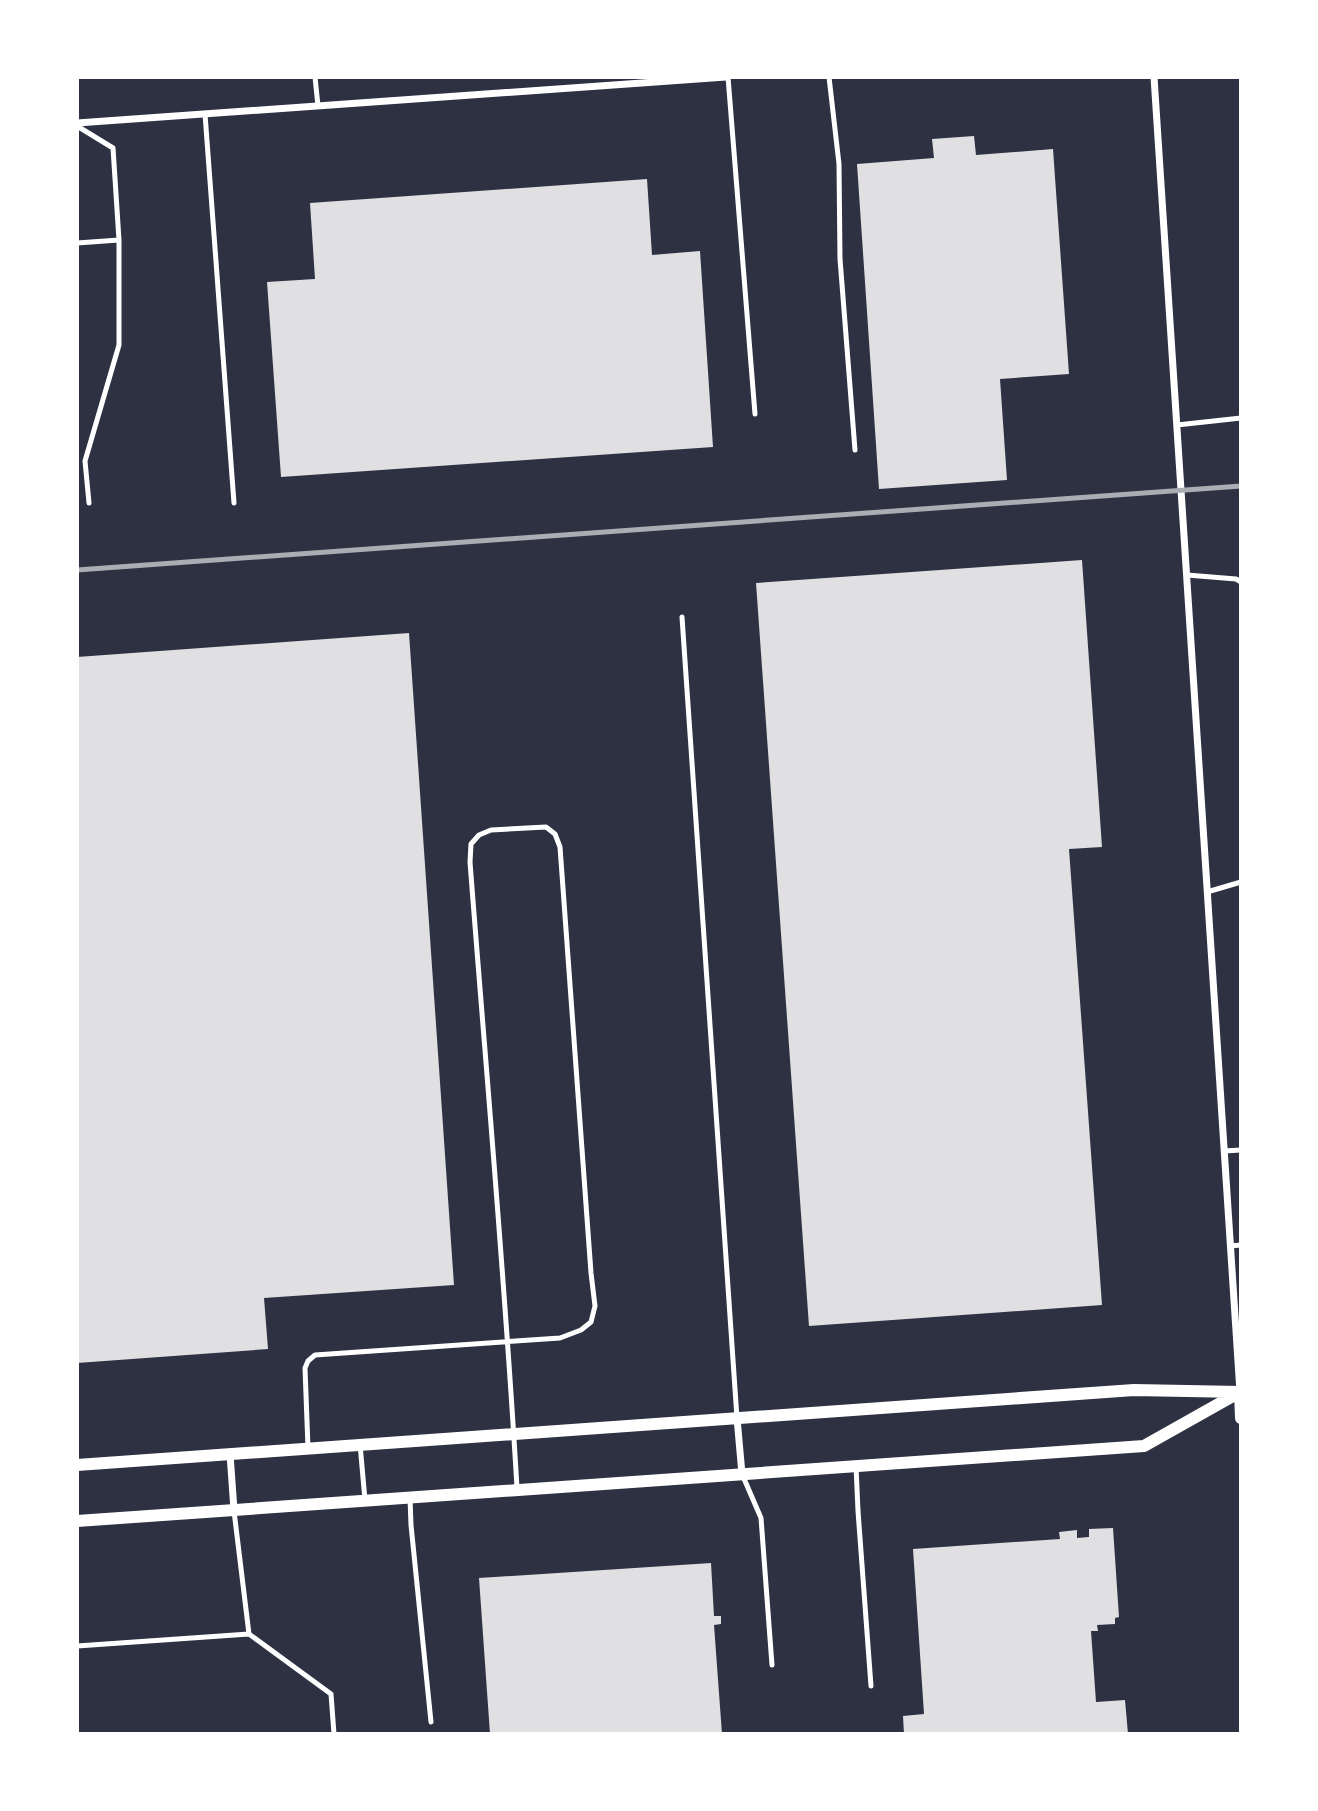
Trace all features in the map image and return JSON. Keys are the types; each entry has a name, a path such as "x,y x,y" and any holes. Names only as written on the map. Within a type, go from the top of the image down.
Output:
{"street":[{"path":"77,125 727,77"},
{"path":"1154,77 1241,1418"},
{"path":"77,1465 1134,1390 1240,1392"},
{"path":"77,1521 1144,1446 1240,1392"},
{"path":"737,1418 742,1474"},
{"path":"230,1454 234,1510"}],"lane":[{"path":"315,77 318,106"},
{"path":"727,77 755,414"},
{"path":"829,77 839,164 840,259 855,450"},
{"path":"205,114 234,503"},
{"path":"77,125 113,148 119,240 119,345 85,461 89,503"},
{"path":"77,243 119,240"},
{"path":"1177,425 1241,418"},
{"path":"1187,575 1236,579 1241,582"},
{"path":"682,617 737,1418"},
{"path":"308,1448 305,1368 315,1355 507,1342 560,1338 581,1330 591,1322 595,1306 560,847 555,834 546,827 491,830 480,835 471,844 470,862 507,1342 514,1434 517,1490"},
{"path":"1207,892 1241,882"},
{"path":"1224,1152 1241,1150"},
{"path":"1230,1246 1241,1245"},
{"path":"360,1444 366,1501"},
{"path":"856,1466 871,1686"},
{"path":"742,1474 761,1518 772,1665"},
{"path":"410,1498 431,1722"},
{"path":"234,1510 249,1634"},
{"path":"77,1646 249,1634 331,1694 334,1734"}],"building":[{"path":"974,136 976,155 1053,149 1069,374 1000,379 1007,480 879,489 857,164 934,158 932,139"},
{"path":"647,179 652,255 700,251 713,447 281,477 267,282 315,279 310,203"},
{"path":"1082,560 1102,847 1069,849 1102,1305 809,1326 756,583"},
{"path":"409,633 454,1285 264,1298 268,1349 77,1363 77,657"},
{"path":"1113,1528 1119,1617 1115,1618 1115,1624 1097,1625 1098,1631 1091,1631 1096,1702 1125,1700 1128,1734 904,1734 903,1716 924,1714 913,1549 1060,1539 1059,1532 1077,1530 1077,1538 1089,1537 1089,1529"},
{"path":"711,1563 714,1616 721,1616 721,1624 714,1625 722,1734 490,1734 479,1578"}],"railway":[{"path":"77,570 1241,486"}]}
